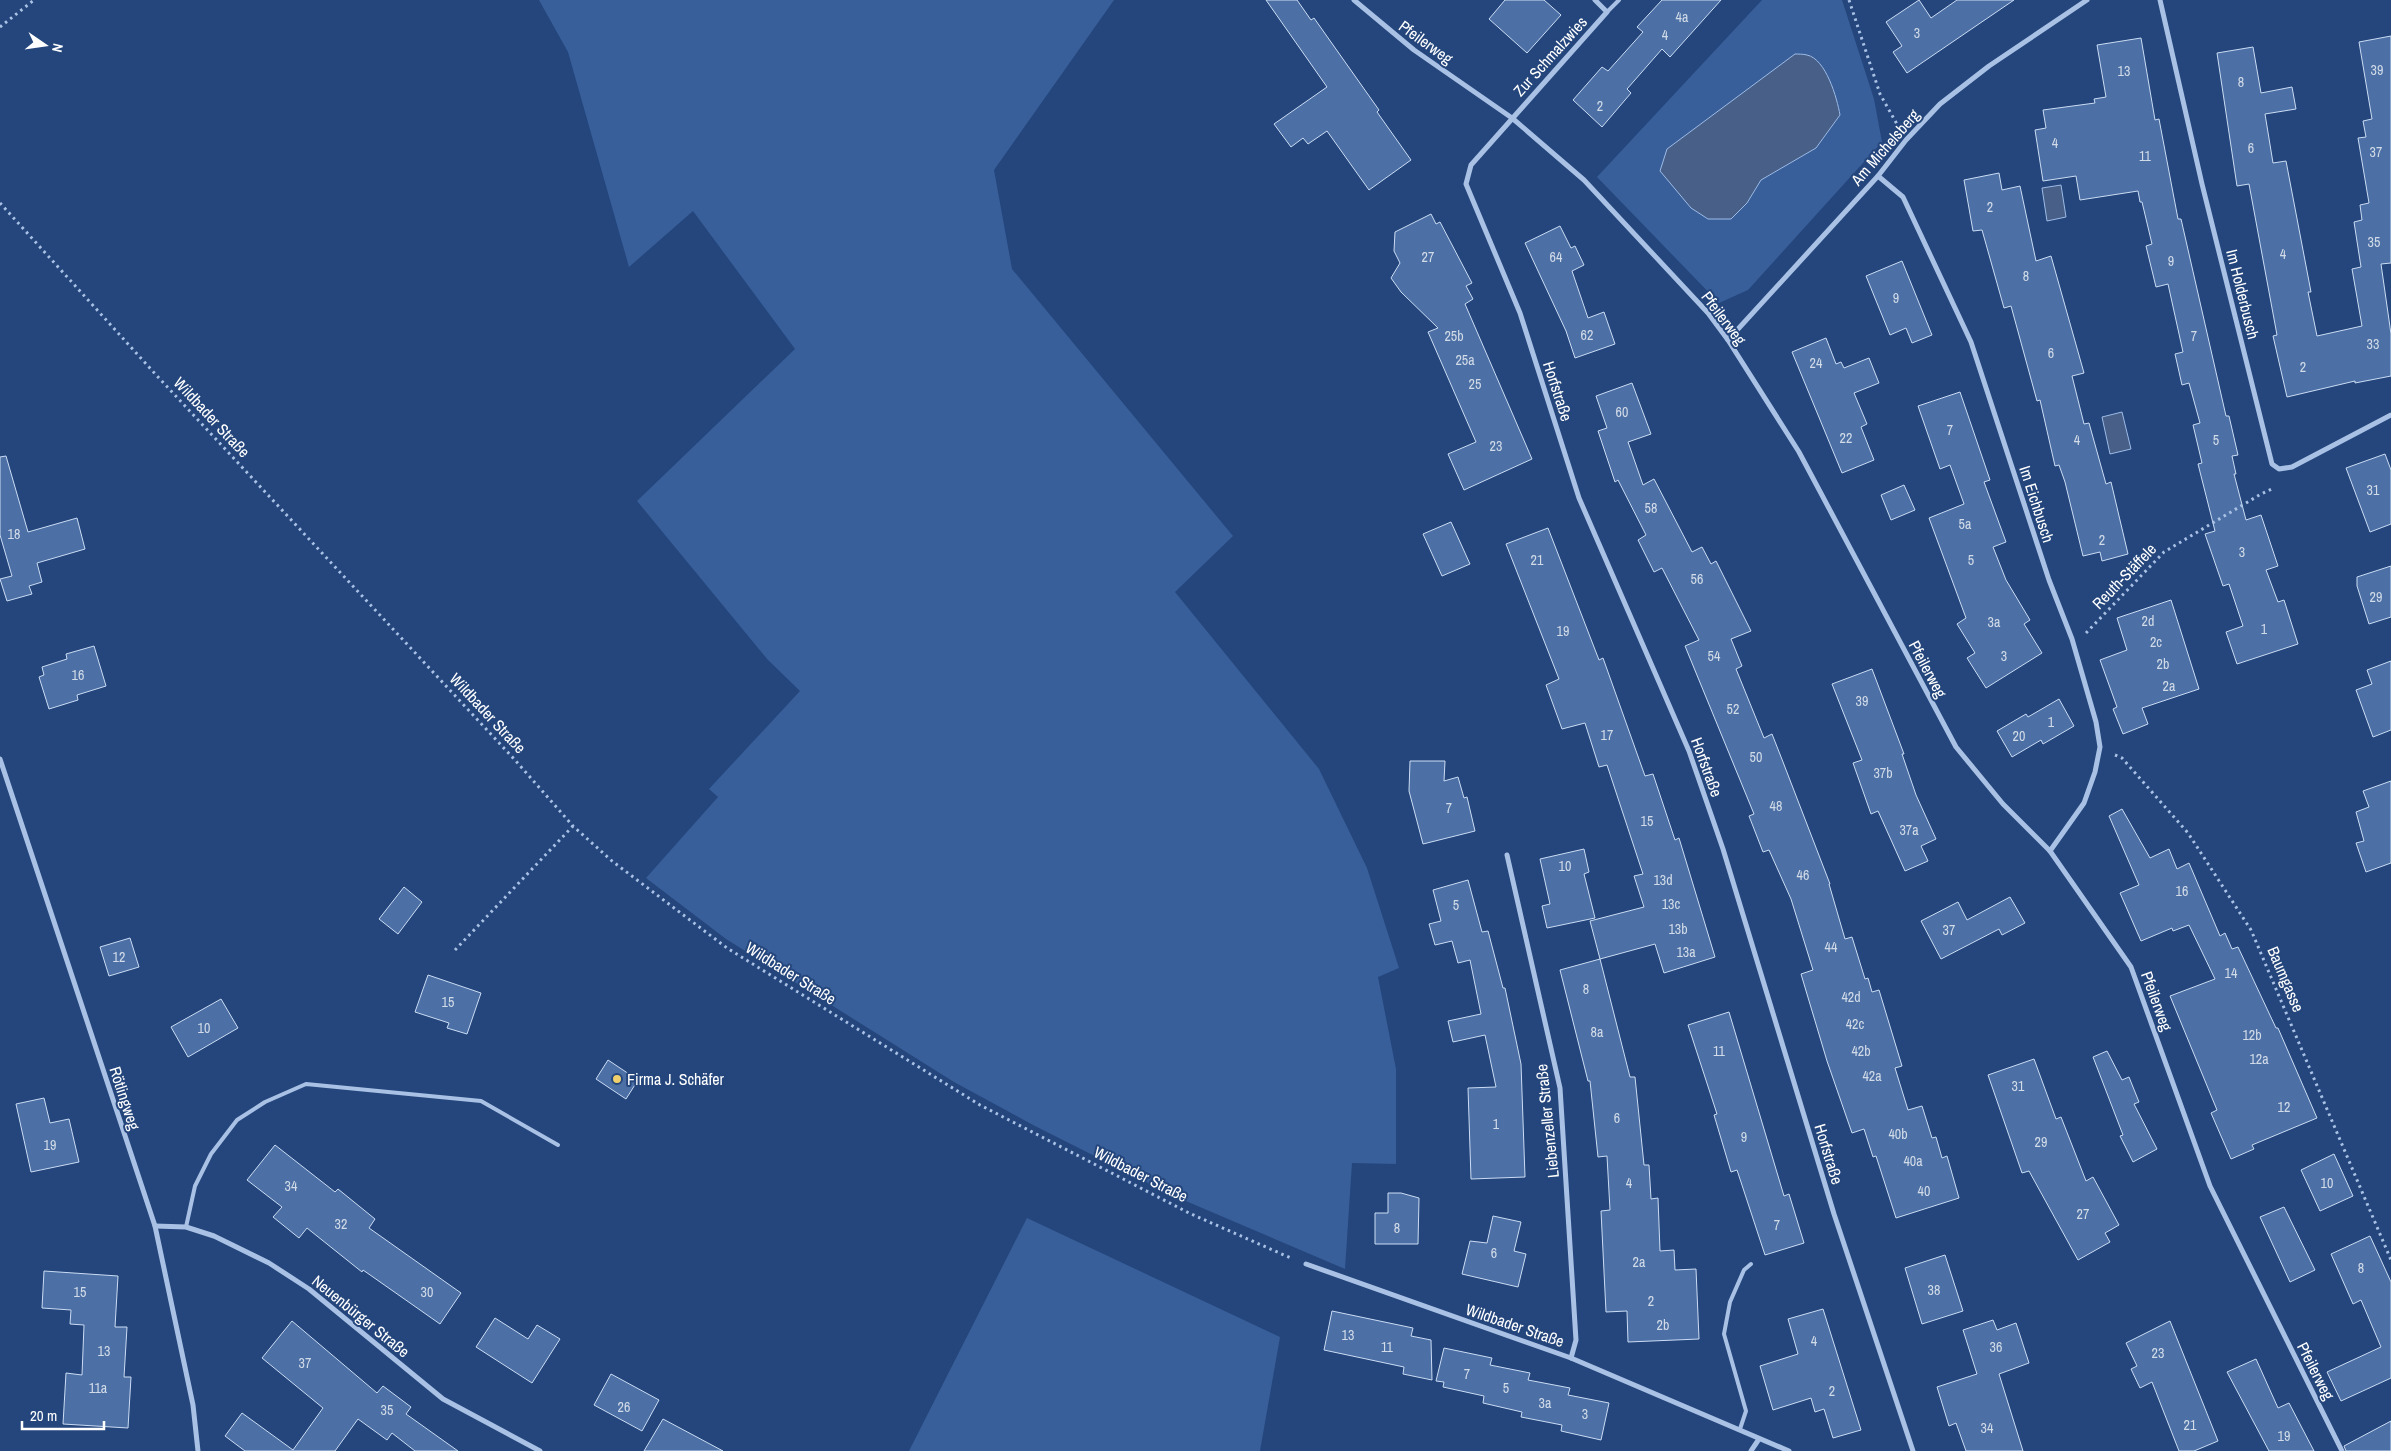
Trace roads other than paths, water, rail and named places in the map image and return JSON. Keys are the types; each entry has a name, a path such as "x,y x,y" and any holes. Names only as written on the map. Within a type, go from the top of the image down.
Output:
{"street":[{"name":"Pfeilerweg","path":"1354,0 1414,50 1512,118 1584,180 1708,313 1728,340 1799,452 1956,747 2003,804 2050,851 2132,967 2210,1186 2342,1451"},
{"name":"Zur Schmalzwies","path":"1512,118 1607,12 1595,0"},
{"name":"Am Michelsberg","path":"1728,340 1878,176 1906,140 1940,104 1989,66 2087,0"},
{"name":"Im Holderbusch","path":"2160,0 2202,184 2272,464 2279,469 2292,467 2391,414"},
{"name":"Horfstraße","path":"1512,118 1470,165 1466,184 1520,312 1579,498 1689,751 1723,849 1834,1214 1913,1451"},
{"name":"Im Eichbusch","path":"1878,176 1903,197 1970,342 2049,580 2072,639 2096,722 2100,747 2095,772 2084,803 2050,851"},
{"name":"Rötlingweg","path":"0,759 155,1226 193,1406 198,1451"},
{"name":"Liebenzeller Straße","path":"1507,855 1560,1088 1576,1340 1571,1358"},
{"name":"Neuenbürger Straße","path":"155,1226 186,1227 214,1236 269,1263 309,1289 443,1399 540,1451"},
{"name":"Wildbader Straße","path":"1306,1264 1571,1358 1789,1451"},
{"path":"1751,1451 1759,1438"}],"lane":[{"name":"Zur Schmalzwies","path":"1607,12 1618,0"},
{"path":"186,1227 195,1186 211,1154 237,1120 265,1102 306,1084 481,1101 558,1145"},
{"path":"1740,1429 1746,1411 1724,1334 1730,1302 1744,1270 1751,1264"}],"place":[{"name":"Firma J. Schäfer","path":"617,1079"}]}
